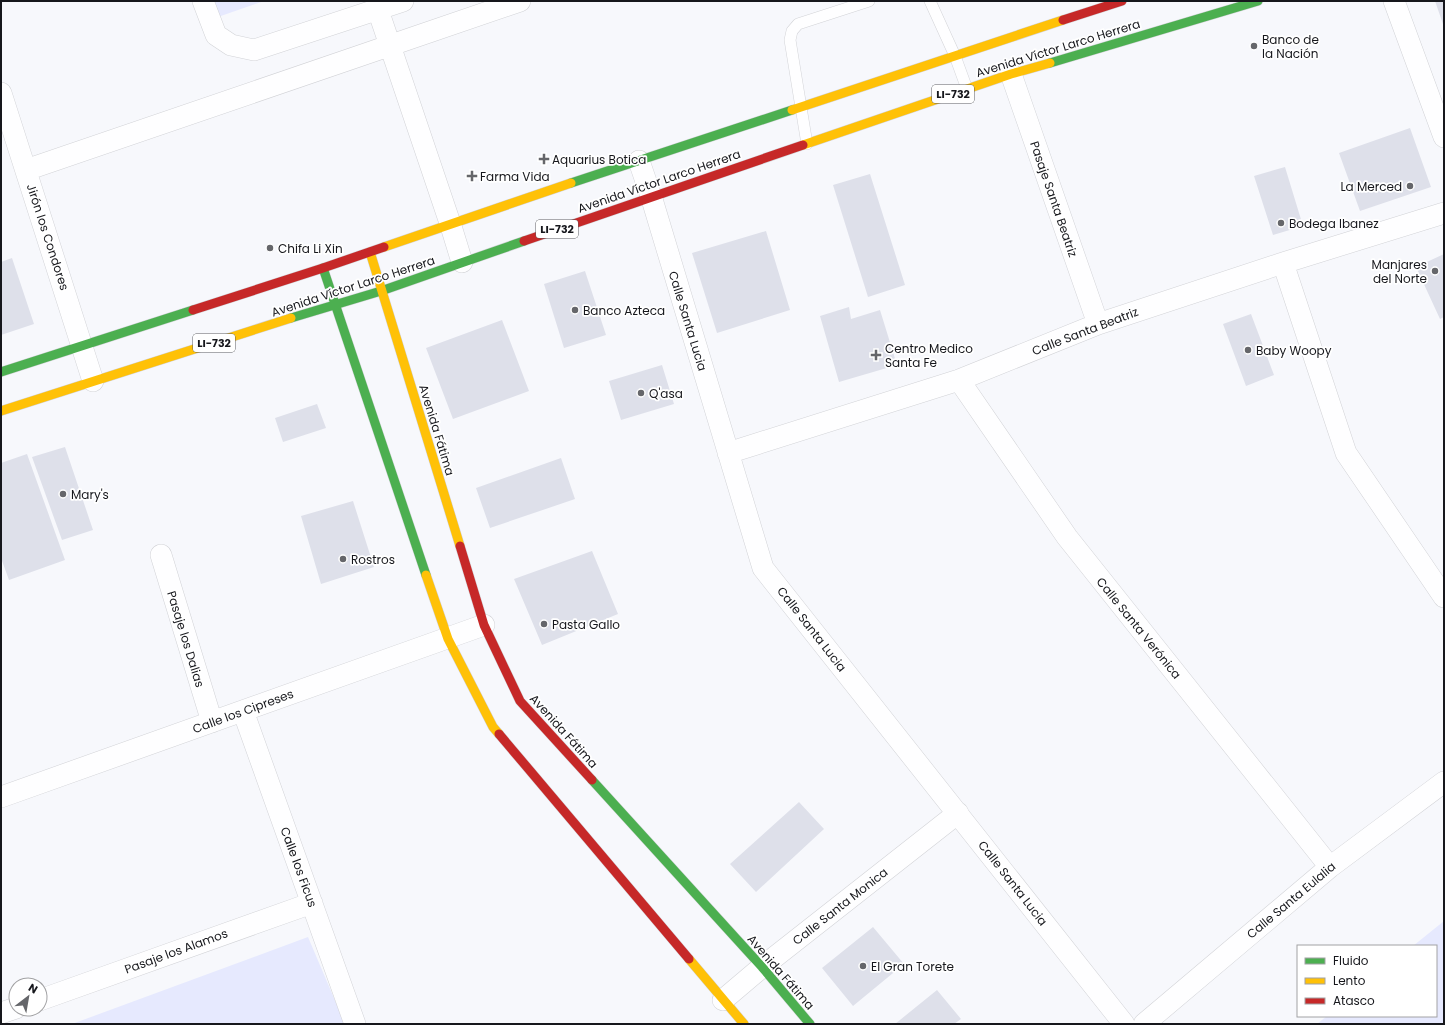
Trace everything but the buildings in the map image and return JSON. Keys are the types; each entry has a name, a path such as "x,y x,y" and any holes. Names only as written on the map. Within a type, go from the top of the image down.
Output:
{"main road":[{"name":"Avenida Víctor Larco Herrera","path":"1,372 323,268 450,223 1122,1"},
{"name":"Avenida Víctor Larco Herrera","path":"1,411 334,304 381,291 651,196 1011,74 1258,1"},
{"name":"Avenida Fátima","path":"370,252 484,625 520,700 762,967 810,1024"},
{"path":"323,268 448,638 493,727 744,1024"}],"street":[{"path":"203,1 216,36 231,45 254,50 402,1"},
{"path":"26,170 520,1"},
{"path":"1394,1 1444,137"},
{"path":"378,10 462,262"},
{"name":"Pasaje Santa Beatriz","path":"1011,74 1098,324"},
{"name":"Jirón los Condores","path":"1,93 93,381"},
{"name":"Calle Santa Lucia","path":"639,161 651,196 763,568 1124,1024"},
{"name":"Calle Santa Beatriz","path":"728,452 959,380 1098,324 1444,212"},
{"path":"1283,263 1346,453 1444,597"},
{"name":"Calle Santa Verónica","path":"959,380 1067,537 1330,867"},
{"name":"Pasaje los Dalias","path":"161,555 212,722"},
{"name":"Calle los Cipreses","path":"1,797 484,625"},
{"name":"Calle los Ficus","path":"243,711 355,1024"},
{"name":"Calle Santa Eulalia","path":"1144,1024 1330,867 1444,782"},
{"name":"Calle Santa Monica","path":"723,1000 762,967 958,813"},
{"name":"Pasaje los Alamos","path":"48,997 312,903"}],"lane":[{"path":"806,144 790,40 792,31 798,24 869,1"},
{"path":"930,1 955,56 967,89"}],"shaded area":[{"path":"210,1 264,1 215,18"},
{"path":"1444,921 1444,1024 1317,1024 1326,1017 1437,1017 1437,945 1414,945"},
{"path":"308,937 345,1024 72,1024"}],"traffic: fast":[{"path":"1050,63 1258,1"},
{"path":"571,183 792,110"},
{"path":"291,318 381,291 524,241"},
{"path":"323,268 426,575"},
{"path":"1,372 193,310"},
{"path":"592,780 762,967 810,1024"}],"traffic: slow":[{"path":"792,110 1063,20"},
{"path":"803,145 1011,74 1050,63"},
{"path":"384,247 571,183"},
{"path":"370,252 460,546"},
{"path":"1,411 291,318"},
{"path":"426,575 448,639 493,727 499,734"},
{"path":"689,959 744,1024"}],"traffic: jam":[{"path":"1063,20 1122,1"},
{"path":"524,241 803,145"},
{"path":"193,310 384,247"},
{"path":"460,546 484,625 520,701 592,780"},
{"path":"499,734 689,959"}],"place":[{"name":"Banco de la Nación","path":"1254,46"},
{"name":"Aquarius Botica","path":"544,159"},
{"name":"Farma Vida","path":"472,176"},
{"name":"La Merced","path":"1410,186"},
{"name":"Bodega Ibanez","path":"1281,223"},
{"name":"Chifa Li Xin","path":"270,248"},
{"name":"Manjares del Norte","path":"1435,271"},
{"name":"Banco Azteca","path":"575,310"},
{"name":"Baby Woopy","path":"1248,350"},
{"name":"Centro Medico Santa Fe","path":"876,355"},
{"name":"Q'asa","path":"641,393"},
{"name":"Mary's","path":"63,494"},
{"name":"Rostros","path":"343,559"},
{"name":"Pasta Gallo","path":"544,624"},
{"name":"El Gran Torete","path":"863,966"}]}
